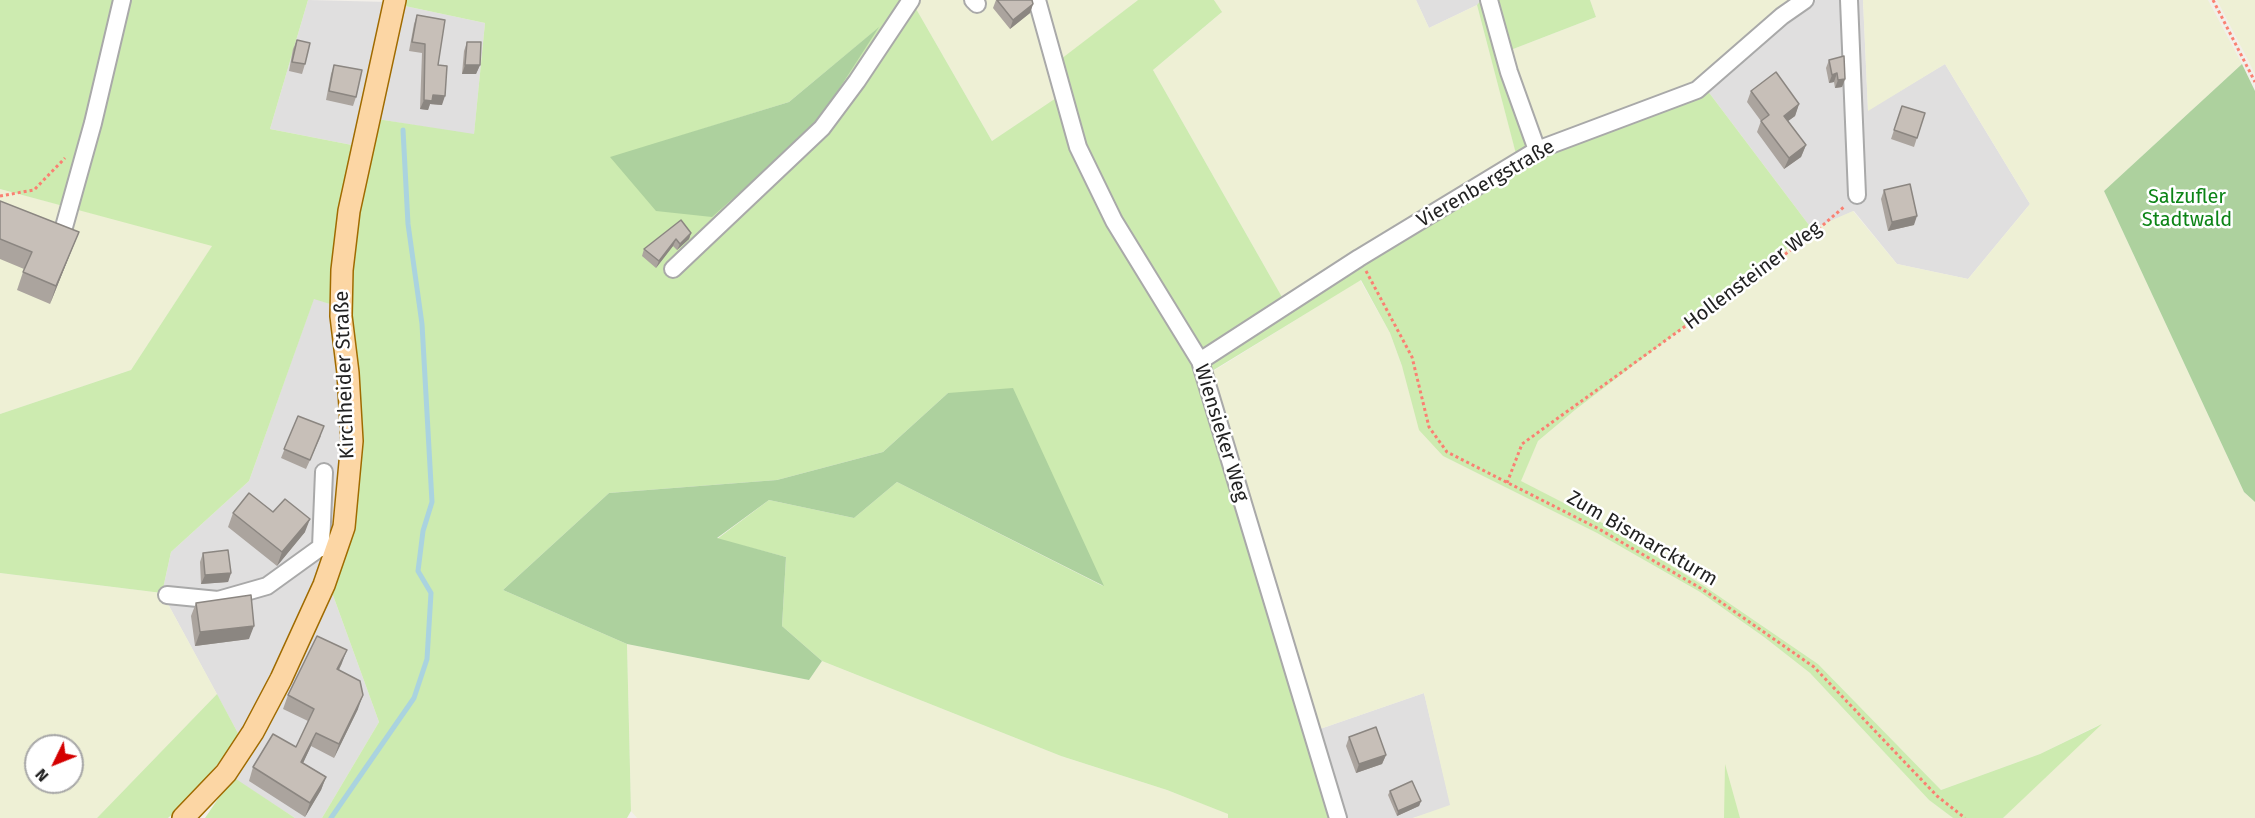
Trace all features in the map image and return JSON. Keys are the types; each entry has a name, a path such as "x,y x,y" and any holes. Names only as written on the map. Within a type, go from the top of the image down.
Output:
{"main road":[{"name":"Kirchheider Straße","path":"183,818 226,773 253,732 281,679 324,585 328,549 344,527 352,441 348,373 341,316 342,270 350,212 395,0"}],"street":[{"path":"63,227 93,123 122,0"},
{"path":"673,269 822,128 857,81 911,0"},
{"name":"Wiensieker Weg","path":"1036,0 1078,147 1114,221 1200,360 1338,818"},
{"path":"1489,0 1509,72 1537,150"},
{"name":"Vierenbergstraße","path":"1200,360 1359,258 1537,150 1698,90 1782,16 1805,0"},
{"path":"1849,0 1857,195"},
{"path":"167,594 218,600 267,586 328,549 324,472"}],"path":[{"path":"2213,0 2255,82"},
{"path":"0,196 33,190 62,163 67,155"},
{"name":"Hollensteiner Weg","path":"1507,483 1522,444 1809,237 1857,195"},
{"name":"Zum Bismarckturm","path":"1359,258 1412,357 1429,427 1447,452 1599,529 1702,589 1814,668 1937,796 1965,818"}],"shaded area":[{"path":"308,0 388,2 357,146 270,129"},
{"path":"1416,0 1481,0 1477,5 1429,28"},
{"path":"1816,0 1863,0 1868,110 1945,64 2030,204 1968,279 1897,264 1854,211 1812,229 1707,90 1791,17"},
{"path":"405,6 485,23 474,135 377,119"},
{"path":"314,298 333,305 343,443 337,524 318,580 240,737 162,593 171,552 249,481"},
{"path":"330,587 379,722 322,818 295,818 233,778"},
{"path":"1424,693 1451,806 1413,818 1341,818 1317,730"}],"green space":[{"path":"0,0 308,0 270,129 357,146 333,305 314,299 249,481 171,552 162,593 0,573 0,414 131,370 212,246 0,189"},
{"path":"406,0 911,0 992,141 1059,96 1073,141 1196,363 1335,818 1228,818 1228,814 1167,790 1061,756 822,661 782,626 786,557 717,539 769,500 854,518 897,482 1103,586 948,393 883,452 777,480 609,493 503,590 627,644 631,811 627,818 322,818 379,722 330,587 350,530 347,269 377,119 474,134 485,23 405,6","holes":["877,29 816,125 610,158 789,102"]},
{"path":"911,0 1138,0 1054,65 1059,96 992,141"},
{"path":"1138,0 1214,0 1222,12 1153,70 1282,297 1368,242 1516,154 1477,5 1481,0 1590,0 1596,17 1508,51 1537,145 1707,90 1812,229 1575,410 1538,441 1521,481 1599,521 1704,586 1818,664 1941,790 2040,754 2102,724 2003,818 1953,818 1929,800 1810,673 1764,637 1700,592 1597,533 1443,456 1419,430 1402,366 1390,333 1361,280 1212,371 1202,348 1121,221 1088,151 1061,59"},
{"path":"1214,0 1416,0 1429,28 1477,5 1516,153 1282,297 1153,70 1221,13"},
{"path":"1590,0 1798,0 1697,86 1537,145 1508,51 1596,17"},
{"path":"1863,0 2208,0 2242,64 2104,191 2244,492 2255,502 2255,818 2003,818 2099,725 2040,754 1941,790 1818,664 1704,586 1599,521 1520,481 1538,441 1575,410 1812,229 1853,211 1897,264 1968,279 2030,204 1945,64 1868,111"},
{"path":"2217,0 2255,0 2255,74 2249,62"},
{"path":"879,27 816,125 712,217 656,211 610,157 789,102"},
{"name":"Salzufler Stadtwald","path":"2242,64 2255,91 2255,502 2244,492 2104,191"},
{"path":"0,189 213,245 131,370 0,414"},
{"path":"1360,280 1390,333 1402,366 1443,456 1597,533 1700,592 1764,637 1810,673 1929,800 1953,818 1413,818 1450,805 1424,693 1317,730 1212,372"},
{"path":"1013,388 1104,586 897,482 854,518 769,500 717,538 786,557 782,626 822,661 809,680 627,644 503,590 609,493 777,480 883,452 948,393"},
{"path":"0,573 162,593 217,694 97,818 0,818"},
{"path":"627,644 809,680 822,661 1061,756 1167,790 1229,814 1228,818 637,818 631,811"},
{"path":"217,694 240,737 186,802 168,818 97,818"},
{"path":"1725,764 1740,818 1724,818"},
{"path":"233,777 295,818 205,818"}],"building":[{"path":"997,0 1032,0 1033,4 1013,20"},
{"path":"417,15 445,20 438,65 447,66 445,96 433,95 432,101 424,100 425,44 412,42"},
{"path":"297,40 310,43 305,64 292,62"},
{"path":"467,42 481,42 480,65 465,65"},
{"path":"1844,56 1845,79 1838,80 1837,73 1832,75 1829,60"},
{"path":"334,65 362,70 356,97 329,91"},
{"path":"1776,72 1799,104 1784,116 1806,145 1789,158 1761,121 1769,115 1751,91"},
{"path":"1902,106 1925,113 1917,138 1894,130"},
{"path":"1910,184 1917,216 1892,222 1884,190"},
{"path":"0,201 79,232 56,286 23,272 32,252 0,239"},
{"path":"681,220 691,233 680,244 676,239 659,261 644,249"},
{"path":"298,416 324,426 310,460 284,449"},
{"path":"249,493 273,512 285,499 310,519 282,552 233,513"},
{"path":"228,550 231,573 205,575 203,553"},
{"path":"251,595 254,626 200,632 196,603"},
{"path":"317,636 347,650 337,669 360,681 363,695 339,744 316,733 301,762 326,777 310,803 253,767 273,734 296,747 314,709 288,695"},
{"path":"1376,727 1386,755 1359,764 1349,737"},
{"path":"1412,781 1421,801 1398,811 1390,791"}],"waterway":[{"path":"331,818 414,698 427,659 431,593 418,571 423,531 432,502 422,324 408,224 403,130"}]}
